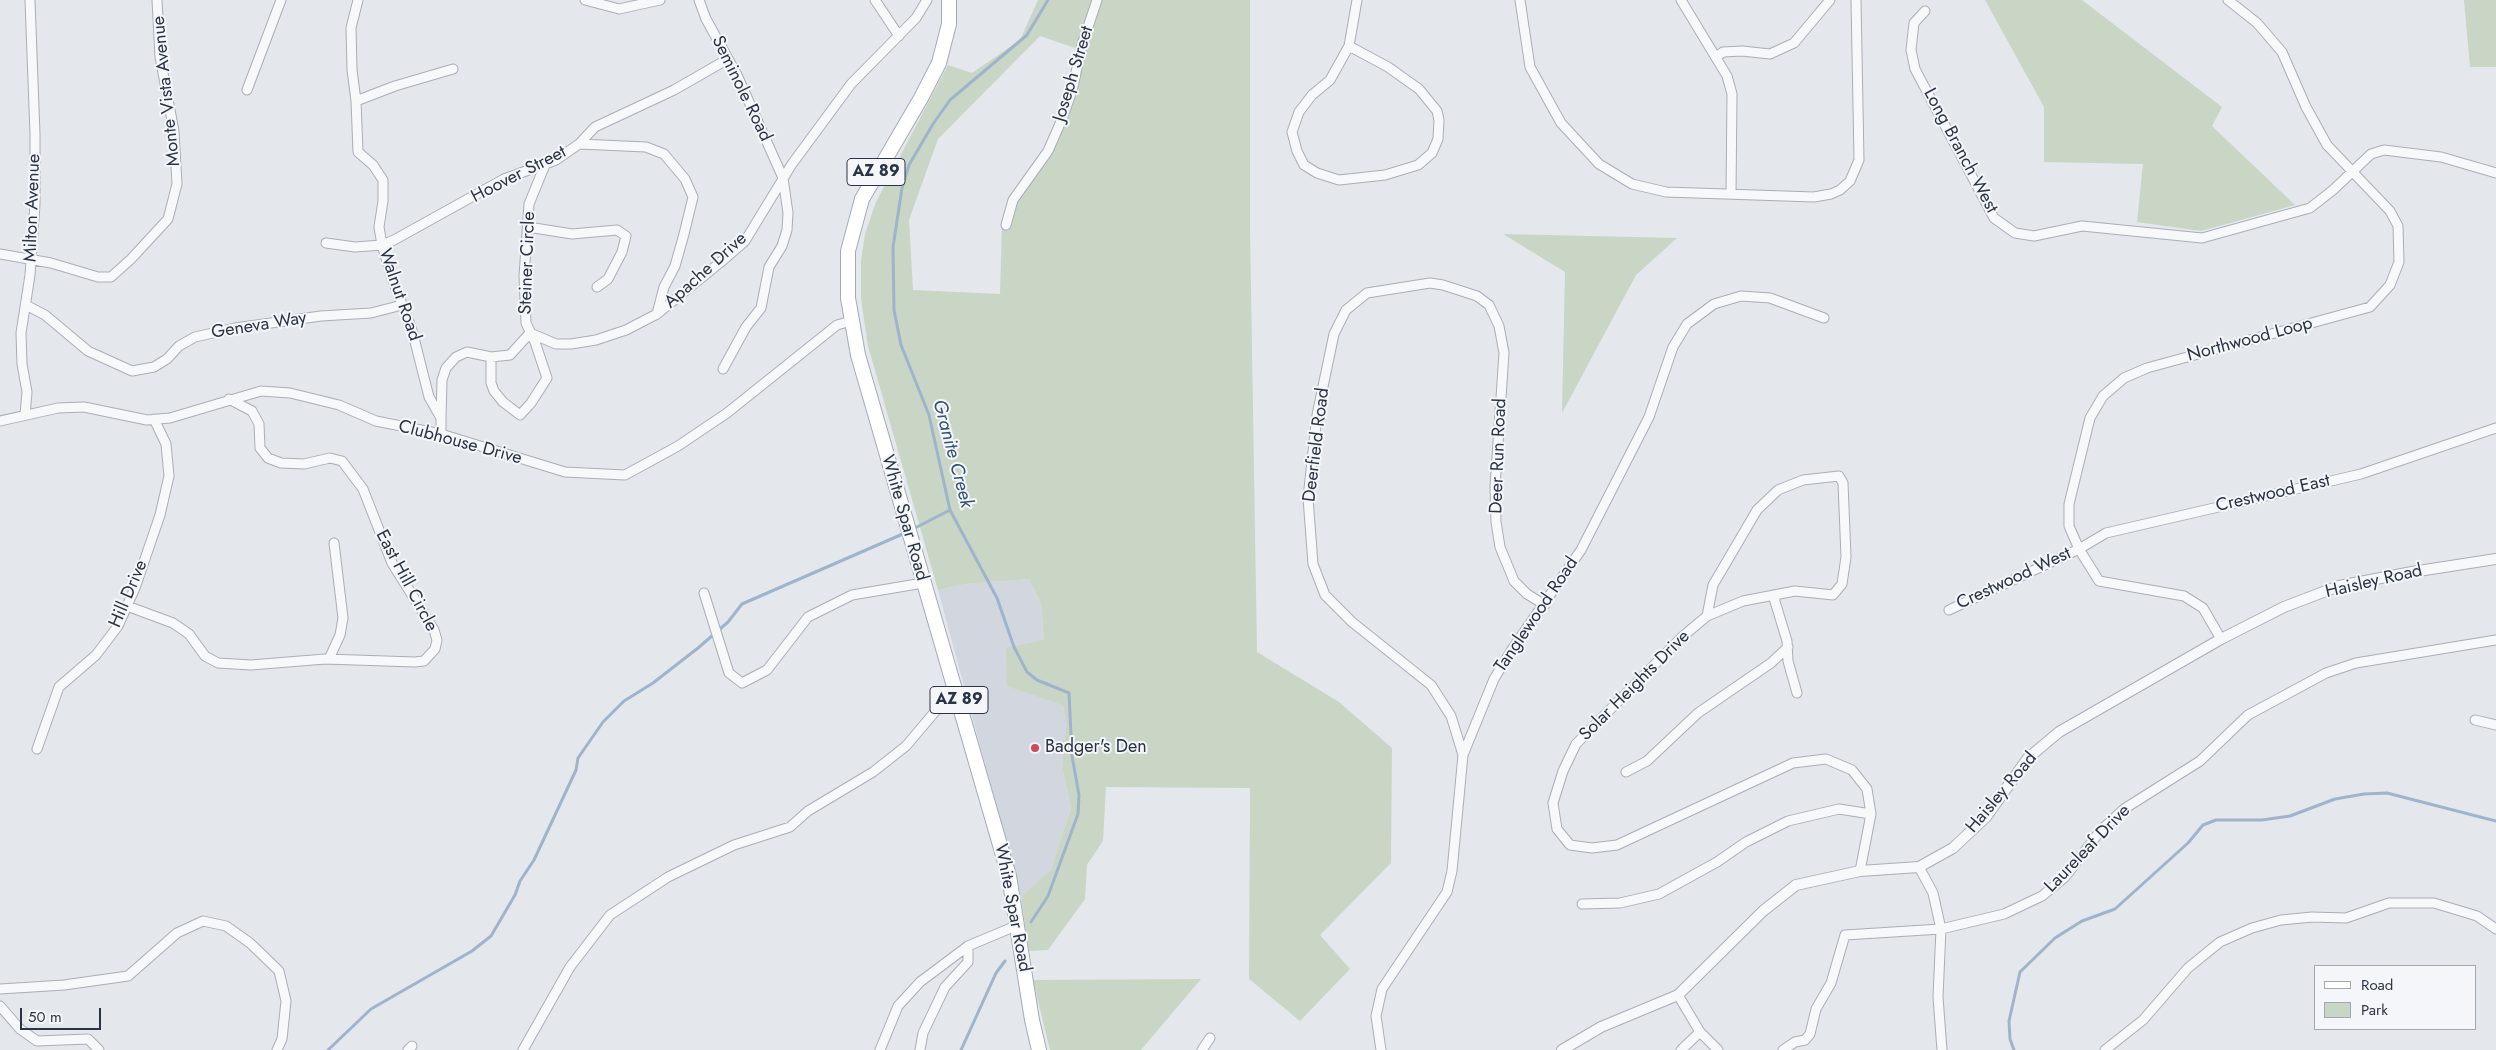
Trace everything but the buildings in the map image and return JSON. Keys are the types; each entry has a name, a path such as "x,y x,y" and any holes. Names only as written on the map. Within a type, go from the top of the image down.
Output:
{"main road":[{"name":"White Spar Road","path":"949,0 949,24 939,63 917,106 876,171 862,199 853,224 848,251 847,274 851,321 858,355 1009,876 1032,1020 1039,1050"}],"street":[{"name":"Milton Avenue","path":"25,415 27,392 22,364 22,334 35,204 35,134 30,0"},
{"name":"Monte Vista Avenue","path":"31,259 98,277 111,277 131,259 168,219 177,184 170,99 160,56 157,0"},
{"path":"247,90 280,0"},
{"name":"Walnut Road","path":"358,0 351,28 358,152 373,164 383,180 383,201 379,228 382,244 412,330 429,398 440,418 441,434"},
{"path":"585,0 619,9 660,0"},
{"name":"Seminole Road","path":"699,0 706,19 728,58 783,178 788,213 788,230 782,246 769,267 761,308 746,327 723,369"},
{"path":"875,0 899,36"},
{"name":"Apache Drive","path":"530,333 556,344 572,344 596,340 626,330 657,314 745,241 783,178 851,84 916,18 927,0"},
{"name":"Joseph Street","path":"1006,225 1013,200 1048,150 1062,119 1072,91 1082,45 1097,0"},
{"path":"1349,46 1388,67 1419,89 1437,111 1439,120 1438,139 1432,153 1418,166 1386,175 1339,180 1317,173 1304,164 1297,151 1292,132 1299,112 1312,95 1330,80 1349,46 1357,0"},
{"path":"1520,0 1530,67 1561,123 1599,164 1632,184 1666,192 1814,197 1831,194 1850,181 1859,160 1856,0"},
{"path":"1681,0 1727,76 1732,94 1731,194"},
{"path":"1716,57 1723,52 1742,51 1770,54 1794,43 1830,0"},
{"name":"Northwood Loop","path":"2221,639 2203,608 2184,596 2100,581 2079,549 2069,526 2069,504 2090,418 2103,396 2124,378 2147,368 2370,307 2390,285 2399,262 2398,226 2390,212 2327,145 2306,107 2282,52 2257,24 2228,0"},
{"name":"Long Branch West","path":"1925,11 1914,22 1910,50 1915,69 1994,218 2015,233 2034,236 2082,226 2202,238 2310,208 2370,154 2384,150 2441,157 2496,173"},
{"name":"Hoover Street","path":"326,244 355,247 382,244 394,240 504,180 525,170 544,165 579,144 595,127 674,90 728,58"},
{"path":"356,102 395,86 453,69"},
{"path":"579,144 646,147 664,154 685,179 693,197 684,234 674,266 664,287 657,314"},
{"name":"Steiner Circle","path":"491,357 491,384 494,391 503,402 520,415 531,403 547,378 536,342 526,323 524,276 531,194 544,165"},
{"path":"528,226 543,231 572,234 617,230 626,236 622,252 608,279 597,287"},
{"path":"0,254 31,259"},
{"name":"Deerfield Road","path":"1462,755 1452,716 1431,685 1352,622 1325,595 1313,564 1308,498 1317,415 1334,334 1346,310 1367,293 1430,283 1443,285 1477,296"},
{"name":"Deer Run Road","path":"1477,296 1489,305 1499,326 1504,353 1495,487 1496,522 1500,547 1514,581 1527,594 1545,605"},
{"name":"Tanglewood Road","path":"1381,1050 1376,1016 1382,990 1448,892 1452,871 1462,755 1494,679 1511,651 1545,605 1590,533 1649,417 1673,347 1687,324 1714,304 1741,296 1770,298 1824,318"},
{"name":"Geneva Way","path":"26,305 44,315 88,352 132,371 154,368 167,359 179,346 195,338 235,328 321,316 371,313 402,305"},
{"name":"Clubhouse Drive","path":"0,421 58,408 84,407 147,420 170,418 260,391 290,393 339,405 376,421 441,434 565,472 626,475 678,446 727,413 837,325 851,321"},
{"path":"440,418 440,393 446,368 456,357 467,352 491,357 510,355 530,333"},
{"name":"East Hill Circle","path":"127,606 173,623 189,634 205,656 218,663 251,665 329,659 400,662 424,661 432,655 436,640 428,619 392,563 363,489 342,462 330,458 304,464 281,463 268,458 260,448 259,424 252,412 230,400"},
{"name":"Hill Drive","path":"37,749 49,710 59,687 96,655 118,626 160,515 169,476 166,444 154,419"},
{"name":"Crestwood East","path":"2079,549 2106,533 2361,474 2496,428"},
{"path":"1839,476 1843,483 1846,557 1842,584 1833,595 1794,590 1743,601 1707,616 1713,585 1757,510 1778,490 1803,480 1839,476"},
{"path":"329,659 340,635 343,618 334,543"},
{"name":"Crestwood West","path":"1949,610 2079,549"},
{"name":"Haisley Road","path":"1562,1050 1601,1027 1678,995 1763,912 1796,885 1860,871 1920,867 1953,848 1986,817 2028,758 2059,732 2221,639 2284,607 2339,586 2412,572 2496,560"},
{"path":"704,593 729,673 742,683 767,670 808,617 852,595 923,583"},
{"path":"1773,595 1788,647 1788,661 1797,693"},
{"name":"Solar Heights Drive","path":"1707,616 1682,636 1576,744 1563,771 1553,803 1557,829 1570,845 1592,848 1617,845 1794,762 1826,760 1852,770 1867,789 1871,814 1860,871"},
{"name":"Laureleaf Drive","path":"1784,1050 1795,1042 1805,1040 1810,1034 1816,1009 1831,983 1845,935 1941,930 2004,914 2042,896 2064,877 2101,830 2124,808 2200,761 2248,715 2326,673 2356,663 2496,640"},
{"path":"1626,772 1647,760 1698,713 1771,663 1788,647"},
{"path":"523,1050 570,967 610,915 668,877 734,845 790,827 808,811 873,772 906,746 955,688"},
{"path":"2475,720 2496,725"},
{"path":"1582,904 1620,903 1659,894 1717,862 1746,842 1788,821 1838,809 1871,814"},
{"path":"1920,867 1933,893 1941,930 1938,997 1942,1050"},
{"path":"2105,1050 2143,1020 2188,968 2220,942 2252,928 2281,920 2312,917 2346,918 2389,903 2434,902 2477,916 2496,929"},
{"path":"0,989 64,985 128,976 177,933 203,921 226,926 250,943 278,971 286,1001 282,1039 277,1050"},
{"path":"880,1050 898,1006 920,982 968,946 1018,925"},
{"path":"920,1050 922,1033 945,987 968,962 968,946"},
{"path":"1678,995 1700,1032 1718,1050"},
{"path":"0,1006 20,1029 37,1040 88,1039 99,1050"},
{"path":"1681,1050 1700,1032"},
{"path":"1202,1050 1210,1038"}],"shaded area":[{"path":"1029,579 1041,603 1044,640 1063,705 1066,727 1062,766 1071,808 1051,871 1021,897 938,590 966,584"}],"green space":[{"path":"1038,0 1250,0 1250,230 1257,652 1339,702 1392,748 1391,863 1320,935 1350,969 1300,1021 1249,979 1250,788 1106,787 1103,841 1087,865 1085,899 1048,950 1029,951 1021,897 1051,870 1071,808 1062,766 1066,727 1063,705 1007,686 1006,648 1044,640 1041,603 1029,579 966,584 938,590 868,346 861,299 861,261 865,234 876,202 948,65 972,73 1020,40","holes":["1040,36 1075,48 1068,90 1045,148 1009,197 1002,225 1000,294 913,290 909,220 938,139"]},
{"path":"1985,0 2082,0 2222,107 2212,126 2295,205 2201,231 2137,222 2143,164 2044,162 2044,107"},
{"path":"2464,0 2496,0 2496,67 2470,67"},
{"path":"1503,234 1677,238 1636,275 1562,413 1565,272"},
{"path":"1201,979 1141,1050 1050,1050 1033,980"}],"waterway":[{"name":"Granite Creek","path":"1031,922 1048,896 1078,814 1079,795 1072,756 1069,693 1037,680 1027,672 1014,647 997,598 950,510 929,415 901,345 894,310 893,247 902,188 909,165 933,124 950,100 1027,35 1048,0"},
{"path":"913,529 950,510"},
{"path":"328,1050 371,1009 472,951 491,936 515,895 520,881 534,860 576,770 578,758 603,722 624,701 653,683 698,648 728,622 742,604 905,533"},
{"path":"2014,1050 2010,1039 2009,1021 2020,972 2055,938 2082,921 2115,909 2188,843 2203,825 2216,820 2262,820 2290,816 2335,799 2364,794 2387,793 2496,821"},
{"name":"Granite Creek","path":"961,1050 996,973 1005,961"}],"place":[{"name":"Badger's Den","path":"1035,748"}]}
